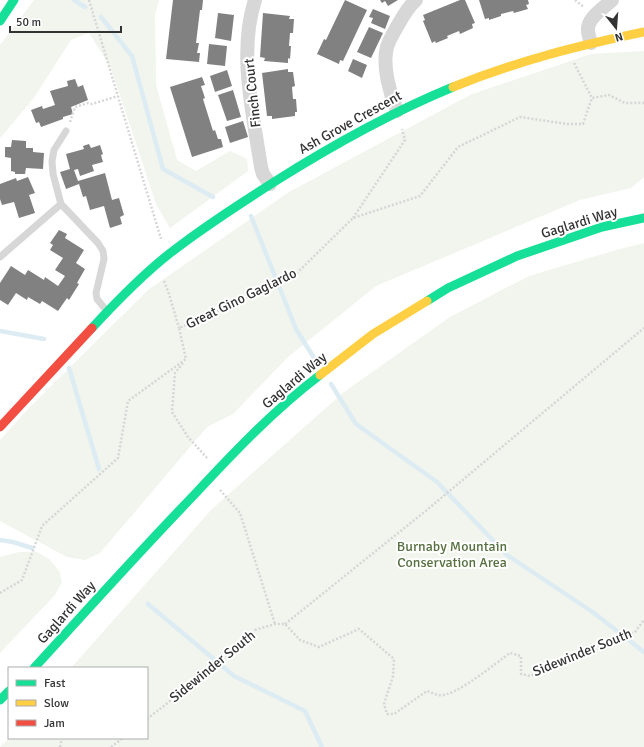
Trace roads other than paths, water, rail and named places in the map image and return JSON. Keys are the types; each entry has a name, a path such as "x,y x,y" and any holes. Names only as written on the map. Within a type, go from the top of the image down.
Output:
{"street":[{"path":"0,21 14,0"},
{"name":"Finch Court","path":"255,0 249,25 247,53 248,78 261,167 263,174 270,184"},
{"path":"397,111 390,90 386,65 386,52 402,17 416,0"},
{"path":"591,43 588,30 590,22 594,16 612,0"},
{"name":"Ash Grove Crescent","path":"0,427 108,312 156,265 202,230 270,184 331,146 397,111 506,66 591,43 644,32"},
{"name":"Gaglardi Way","path":"35,667 144,547 243,443 300,390 373,334 448,288 524,254 602,227 644,218"},
{"path":"0,700 8,692"}],"lane":[{"path":"66,131 54,150 52,161 53,174 61,204 98,243 102,251 104,260 96,293 100,304 108,312"},
{"path":"0,257 61,204"}],"waterway":[{"path":"74,0 85,7"},
{"path":"101,17 132,56 163,169 213,197"},
{"path":"251,216 296,329 316,361"},
{"path":"0,331 44,339"},
{"path":"69,368 99,469"},
{"path":"331,384 356,424 437,482 507,555 594,613 644,652"},
{"path":"0,540 13,542 32,548"},
{"path":"148,604 234,676 305,711 322,747"}],"park label":[{"name":"Burnaby Mountain Conservation Area","path":"452,554"}]}
